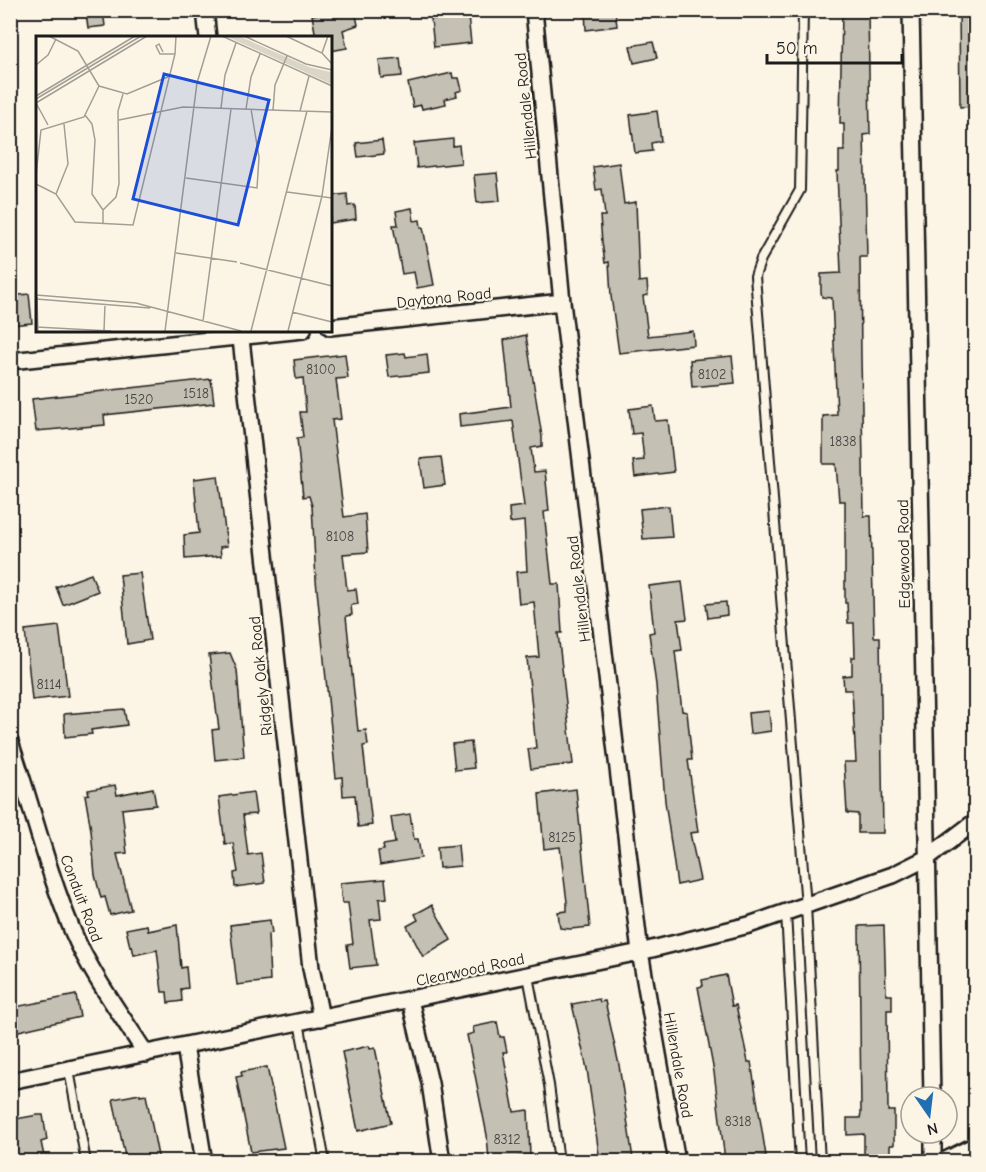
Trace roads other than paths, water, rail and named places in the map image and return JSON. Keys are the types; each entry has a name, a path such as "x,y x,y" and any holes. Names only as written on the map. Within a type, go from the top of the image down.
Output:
{"street":[{"path":"205,10 208,36"},
{"name":"Hillendale Road","path":"534,10 562,302 640,952 677,1161"},
{"name":"Edgewood Road","path":"911,10 932,1085"},
{"name":"Daytona Road","path":"332,327 562,302"},
{"path":"10,361 262,332"},
{"name":"Ridgely Oak Road","path":"241,333 311,968 321,1018"},
{"name":"Conduit Road","path":"10,742 60,897 74,933 97,978 146,1054"},
{"name":"Clearwood Road","path":"10,1082 640,952 786,913 893,875 927,858 975,821"},
{"path":"410,1000 430,1083 441,1161"},
{"path":"185,1046 204,1161"},
{"path":"933,1145 933,1161"},
{"path":"942,1161 975,1145"}],"lane":[{"path":"803,10 800,190 761,259 755,276 806,906 820,1161"},
{"path":"786,913 800,1161"},
{"path":"528,975 549,1085 559,1161"},
{"path":"298,1022 325,1161"},
{"path":"69,1070 86,1161"}]}
